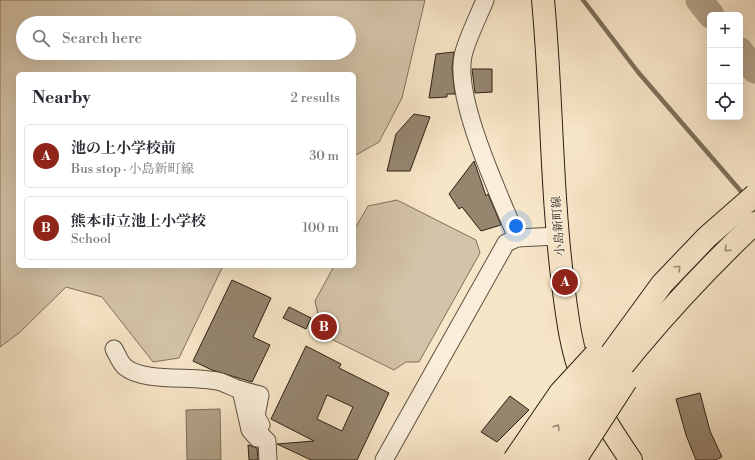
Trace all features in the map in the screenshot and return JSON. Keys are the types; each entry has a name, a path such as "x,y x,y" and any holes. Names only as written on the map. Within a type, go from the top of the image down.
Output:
{"main road":[{"name":"小島新町線","path":"543,0 548,59 557,236 572,340 583,378 606,424 630,460"},
{"path":"514,460 560,393 707,237 755,195"},
{"path":"554,460 599,395 677,301 755,223"},
{"path":"536,460 562,420 662,284"},
{"path":"575,460 677,301"}],"street":[{"path":"485,0 463,56 463,87 481,149 517,238"},
{"path":"384,460 506,243 517,238 557,236"},
{"path":"114,349 124,366 135,373 148,376 182,377 221,382 241,390 260,395 256,416 261,425"},
{"path":"241,390 250,430 257,438 263,437 267,441 268,460"}],"shaded area":[{"path":"0,0 425,0 402,98 379,142 356,155 356,72 16,72 16,268 222,268 179,358 153,362 102,297 66,287 19,333 0,347"},
{"path":"397,200 476,240 480,253 419,362 406,362 394,370 311,329 318,315 315,301 333,268 356,268 356,227 368,206"},
{"path":"220,409 221,460 187,460 186,410"}],"building":[{"path":"454,52 452,68 455,94 447,94 447,97 429,98 436,54"},
{"path":"472,69 492,69 492,92 475,93"},
{"path":"414,114 430,117 410,171 387,171 396,134"},
{"path":"474,161 486,196 488,194 501,225 481,231 462,207 459,209 449,194"},
{"path":"232,280 271,298 253,337 270,345 252,382 212,370 193,361"},
{"path":"289,307 311,318 306,329 283,318"},
{"path":"306,346 341,364 339,368 389,393 357,460 311,460 277,444 314,441 271,419","holes":["327,395 353,407 342,431 317,419"]},
{"path":"700,393 710,431 722,457 715,460 696,460 686,435 676,399"},
{"path":"510,396 529,410 497,442 481,432"},
{"path":"248,445 257,448 258,460 249,460"}],"waterway":[{"path":"583,0 638,72 745,196"},
{"path":"699,0 709,12"},
{"path":"743,55 755,70"}],"place":[{"name":"池の上小学校前","path":"565,282"},
{"name":"熊本市立池上小学校","path":"324,327"}]}
